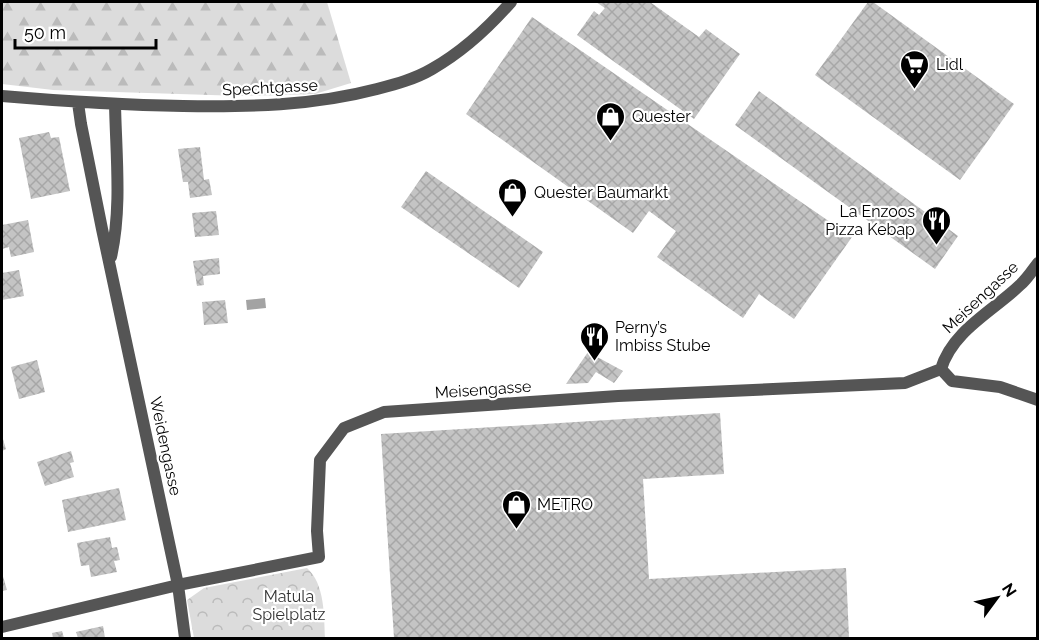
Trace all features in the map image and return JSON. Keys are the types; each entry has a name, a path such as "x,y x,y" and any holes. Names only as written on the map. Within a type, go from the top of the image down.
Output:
{"street":[{"name":"Spechtgasse","path":"2,96 115,104 268,106 315,102 400,83 431,70 468,43 511,2"},
{"name":"Weidengasse","path":"78,103 178,585 185,639"},
{"name":"Weidengasse","path":"110,261 116,236 117,213 115,104"},
{"name":"Meisengasse","path":"2,627 178,585 319,557 317,531 320,460 344,428 384,412 618,396 905,383 941,369 945,355 955,341 1022,283 1038,263"},
{"path":"941,369 952,381 1000,387 1038,400"}],"green space":[{"path":"2,2 327,2 351,83 315,94 242,96 53,90 2,84"},
{"name":"Matula Spielplatz","path":"307,568 320,591 324,610 325,638 194,638 187,600 204,588"}],"shaded area":[{"path":"265,298 266,308 247,310 246,300"}],"building":[{"path":"596,2 650,2 699,37 706,29 740,54 694,119 577,35 594,11 599,15 605,8"},
{"name":"Lidl","path":"868,2 873,2 1014,104 960,180 815,75"},
{"path":"532,17 852,237 794,319 759,294 743,318 657,257 676,231 649,211 633,233 466,114"},
{"path":"759,91 958,236 935,269 735,125"},
{"path":"49,132 51,138 59,137 70,191 31,199 19,138"},
{"path":"200,147 204,180 209,179 212,195 190,198 188,182 183,182 178,149"},
{"path":"426,171 543,252 519,288 401,207"},
{"path":"216,211 219,235 195,237 192,213"},
{"path":"28,220 34,252 11,257 9,247 2,249 2,225"},
{"path":"219,258 220,274 203,276 204,285 197,286 193,261"},
{"path":"19,270 24,296 2,300 2,273"},
{"path":"225,300 228,323 204,325 202,302"},
{"name":"Perny’s Imbiss Stube","path":"588,352 623,371 614,383 596,372 588,383 566,384"},
{"path":"37,360 45,392 19,399 11,367"},
{"name":"METRO","path":"720,413 724,474 643,479 649,579 846,568 849,638 394,638 381,434"},
{"path":"2,436 6,449 2,451"},
{"path":"71,451 74,462 70,463 74,477 45,486 37,462"},
{"path":"119,488 126,520 68,532 62,500"},
{"path":"110,537 112,548 117,547 120,560 114,561 117,572 91,577 89,565 81,566 77,543"},
{"path":"2,573 7,590 2,591"},
{"path":"103,626 105,638 78,638 76,632"},
{"path":"62,631 64,638 53,638 52,633"}],"place":[{"name":"Lidl","path":"915,90"},
{"name":"Quester","path":"611,142"},
{"name":"Quester Baumarkt","path":"513,218"},
{"name":"La Enzoos Pizza Kebap","path":"936,246"},
{"name":"Perny’s Imbiss Stube","path":"594,362"},
{"name":"METRO","path":"516,530"}]}
